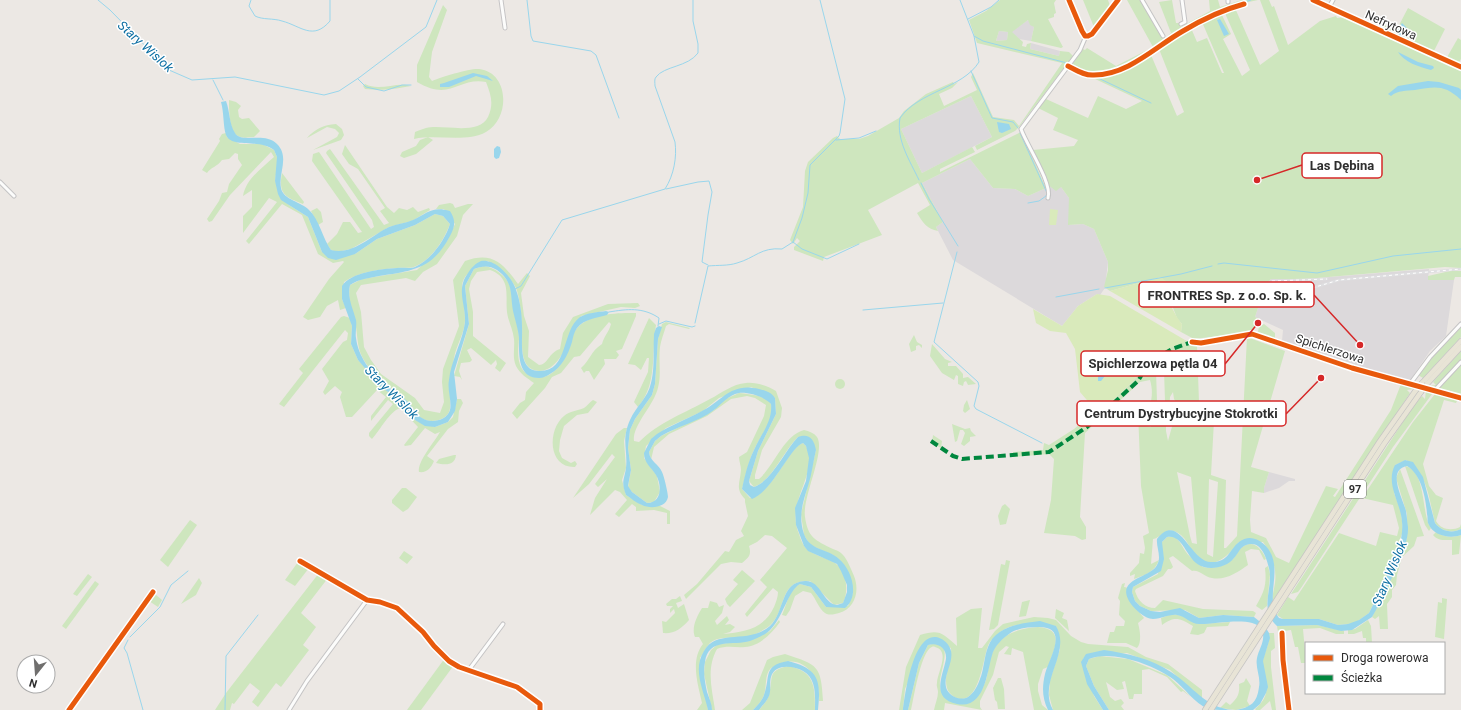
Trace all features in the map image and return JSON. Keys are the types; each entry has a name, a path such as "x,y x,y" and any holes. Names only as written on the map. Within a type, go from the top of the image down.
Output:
{"main road":[{"name":"97","path":"1205,710 1216,698 1418,391 1461,341"},
{"name":"97","path":"1424,383 1461,347"},
{"name":"97","path":"1211,710 1216,698"}],"street":[{"path":"501,0 505,28"},
{"path":"1069,0 1082,31 1086,36"},
{"path":"1086,36 1092,34 1118,0"},
{"path":"1142,0 1163,36"},
{"path":"1181,24 1185,22 1182,0"},
{"name":"Nefrytowa","path":"1313,0 1461,67"},
{"path":"1329,7 1333,0"},
{"path":"1068,66 1092,76 1112,72 1145,57 1181,32 1217,12 1244,4"},
{"path":"1048,198 1049,192 1045,181 1021,129 1084,45 1086,36"},
{"path":"0,182 14,196"},
{"path":"1410,384 1430,357 1461,324"},
{"name":"Spichlerzowa","path":"1192,342 1201,343 1252,334 1352,368 1461,398"},
{"path":"1434,391 1461,362"},
{"path":"300,561 367,600 380,602 397,608 424,632 434,646 449,660 468,671 517,687 540,704 540,710"},
{"path":"69,710 153,592"},
{"path":"289,710 307,681 367,600"},
{"path":"468,671 503,624"},
{"path":"1282,633 1289,710"}],"shaded area":[{"path":"1028,20 1034,27 1031,41 1019,39 1011,32"},
{"path":"999,31 1008,32 1007,40 996,41"},
{"path":"1031,43 1060,51 1059,56 1030,49"},
{"path":"971,96 992,137 922,173 901,129"},
{"path":"970,159 993,188 1015,189 1028,196 1046,188 1049,184 1061,187 1069,198 1069,225 1083,224 1094,229 1108,262 1105,288 1100,295 1097,294 1078,306 1062,326 953,260 936,227 943,222 922,183"},
{"path":"1429,269 1428,280 1454,280 1446,336 1430,351 1409,382 1282,341 1283,330 1255,317 1266,284 1271,279 1305,279"},
{"path":"1269,472 1295,479 1295,481 1289,481 1279,488 1264,493"}],"green space":[{"path":"1000,0 1056,0 1054,3 1056,13 1054,14 1054,17 1048,19 1063,47 1061,48 1031,41 1034,27 1030,25 1028,20 1012,32 1023,42 1022,46 1026,47 1027,44 1031,43 1030,49 1059,56 1060,51 1069,52 1073,56 1019,127 1015,131 977,150 975,146 992,137 971,96 901,129 922,173 972,147 975,152 940,169 940,172 1021,132 1046,188 1028,196 1015,189 993,188 970,159 922,183 943,222 936,227 938,231 931,229 926,225 917,213 930,205 918,183 868,210 882,235 824,257 823,261 794,250 794,247 800,241 797,238 793,244 790,240 803,207 805,171 808,162 833,138 837,136 840,139 859,139 868,136 899,118 904,111 926,94 953,82 954,84 958,82 952,88 939,94 944,106 977,90 971,77 973,73 993,117 1014,120 1019,126 1062,63 977,43 969,20 986,11","holes":["999,31 1008,32 1007,40 996,41"]},
{"path":"1083,0 1108,0 1110,6 1094,27"},
{"path":"1127,0 1141,0 1164,39 1171,33 1159,2 1172,0 1176,23 1179,23 1181,27 1210,11 1209,0 1218,0 1220,7 1242,0 1258,0 1234,6 1210,15 1195,23 1146,56 1119,69 1106,73 1089,74 1072,67 1072,64 1083,49 1085,50 1087,48 1116,66 1153,47"},
{"path":"1260,0 1269,0 1272,7 1274,6 1288,45 1320,21 1336,16 1337,18 1344,17 1461,70 1461,268 1445,267 1305,279 1271,279 1266,284 1255,317 1260,319 1252,332 1194,339 1181,332 1182,324 1177,318 1161,277 1110,291 1104,287 1108,270 1108,262 1094,229 1083,224 1068,225 1069,198 1061,187 1056,191 1047,184 1033,151 1074,146 1078,140 1053,130 1058,118 1038,108 1046,99 1088,118 1098,96 1126,109 1142,101 1093,78 1117,72 1151,55 1177,116 1184,112 1159,49 1191,28 1197,42 1207,38 1222,73 1224,73 1202,22 1221,13 1231,34 1223,39 1242,76 1250,70 1224,11 1235,8 1260,65 1279,51"},
{"path":"443,5 447,10 432,52 429,77 432,81 449,75 475,69 489,72 496,78 501,87 503,107 500,117 494,125 486,132 478,135 460,138 432,137 414,139 415,132 426,128 469,128 477,126 483,123 488,117 491,108 490,95 486,82 476,81 454,88 438,90 429,88 417,82 417,65"},
{"path":"1408,8 1445,29 1433,53 1378,28 1381,23 1396,31"},
{"path":"1458,38 1461,40 1461,59 1458,64 1446,59"},
{"path":"365,84 377,87 400,85 411,86 371,90 365,89 363,86"},
{"path":"229,100 236,102 241,106 238,110 239,117 242,119 249,118 260,131 254,137 246,138 235,134 230,120"},
{"path":"336,124 342,129 344,135 341,140 313,150 337,137 339,133 335,129 327,127 307,138 320,128 327,125"},
{"path":"226,133 227,137 240,144 262,144 274,150 277,157 275,181 289,205 308,217 322,252 355,254 377,239 415,225 435,214 443,216 450,224 437,248 422,263 411,267 376,270 356,276 344,282 342,299 346,308 340,310 338,300 327,306 320,317 308,320 303,317 329,279 344,262 333,263 318,254 302,215 282,204 249,244 246,241 277,202 269,198 243,233 243,216 252,207 252,190 243,196 247,184 274,157 271,152 230,195 212,221 209,222 207,219 219,201 222,193 227,192 229,184 242,165 238,159 238,154 235,153 229,159 222,160 207,173 202,170 220,141 219,139 222,134"},
{"path":"428,137 433,140 416,154 404,158 400,156 402,152 416,146 420,140"},
{"path":"345,145 387,207 394,213 399,208 407,210 413,207 418,212 429,208 430,210 412,221 389,227 351,249 337,252 331,250 327,244 337,234 343,222 350,222 358,233 362,232 312,161 313,154 319,152 371,229 374,227 372,220 326,153 330,149 384,225 389,223 380,211 385,208 358,169 349,164 342,154"},
{"path":"282,173 304,202 303,204 287,197 284,194 281,186"},
{"path":"450,203 453,204 455,208 473,204 463,215 457,236 437,264 423,272 415,281 406,278 361,285 356,293 361,312 364,347 371,360 381,374 415,398 424,410 440,413 444,402 442,382 443,369 459,326 453,280 465,261 474,258 490,258 502,265 518,284 527,273 530,276 521,293 524,316 529,331 528,357 539,365 544,363 553,353 560,349 563,333 573,317 608,304 638,303 640,306 635,308 621,307 581,316 570,341 559,359 547,370 539,371 532,369 524,360 520,306 516,288 504,273 488,261 476,267 468,273 462,285 465,325 454,358 450,392 450,410 447,415 441,419 429,421 423,419 416,413 406,401 384,383 369,368 365,362 360,353 349,291 350,285 362,279 417,270 447,241 455,224 444,209 436,209 439,205"},
{"path":"317,208 321,212 323,222 318,225 311,211"},
{"path":"1050,209 1058,210 1056,225 1049,225"},
{"path":"484,266 494,269 502,275 506,279 511,289 519,339 519,361 526,373 534,377 543,377 549,375 557,369 566,355 576,330 586,321 607,314 636,313 622,349 616,351 619,355 616,359 604,359 605,364 594,380 589,371 584,373 581,368 595,350 602,344 611,324 609,322 580,356 574,357 561,373 552,377 545,388 517,419 512,413 520,403 525,400 526,392 534,383 526,378 516,366 514,359 513,335 507,312 507,294 505,283 497,273 490,270 477,272 471,281 469,289 473,312 473,336 506,363 500,372 495,368 497,364 496,360 491,365 471,348 467,350 472,360 470,362 461,363 459,371 462,380 460,377 454,376 469,324 465,286 474,269"},
{"path":"1450,271 1461,271 1461,277 1455,277 1454,280 1428,280 1428,276"},
{"path":"1161,277 1166,281 1170,304 1182,324 1181,332 1110,291"},
{"path":"1097,294 1110,296 1185,340 1183,343 1165,350 1152,360 1125,389 1098,413 1080,392 1075,349 1066,333 1050,331 1036,323 1033,309 1062,326 1078,306"},
{"path":"344,316 350,318 352,326 351,344 358,360 390,394 401,401 415,420 435,427 448,422 453,417 457,399 461,399 463,403 459,411 458,422 448,429 427,456 434,461 430,468 426,471 419,472 419,468 440,432 435,434 425,428 411,445 405,446 404,445 418,427 400,408 392,413 372,439 369,436 369,433 393,404 388,400 371,421 371,416 386,397 377,390 352,417 346,417 340,397 342,392 335,386 325,395 323,392 329,381 322,369 343,342 347,340 348,333 345,330 284,407 279,404 303,373 299,369 341,317"},
{"path":"649,318 656,325 653,368 649,388 638,407 634,402 648,372 649,358 647,358 641,370 635,365 628,364"},
{"path":"666,322 690,328 669,324 666,326 660,347 659,384 653,401 638,424 634,441 639,442 664,423 736,385 754,383 766,386 776,391 782,408 781,417 762,450 755,479 759,479 765,473 785,444 797,433 804,430 811,432 817,437 819,444 818,453 805,508 806,524 813,538 838,551 848,562 856,582 855,599 849,608 839,613 830,615 827,614 821,609 811,593 803,591 795,596 786,616 782,615 793,589 800,584 811,587 826,607 848,606 853,593 833,555 810,545 804,535 801,514 816,450 798,437 772,472 760,484 754,487 749,481 758,451 776,414 775,398 751,387 719,398 703,411 666,428 646,446 644,458 657,476 660,492 654,502 647,503 632,492 628,487 631,470 628,448 630,430 635,419 652,395 655,384 658,339 662,324"},
{"path":"1264,324 1275,333 1275,339 1261,336 1258,332 1259,326"},
{"path":"1461,327 1461,337 1423,378 1418,375 1438,350"},
{"path":"914,335 917,342 922,345 922,348 919,345 916,346 916,350 911,352 909,344"},
{"path":"1247,337 1285,351 1251,467 1269,472 1264,493 1252,491 1250,520 1251,532 1266,538 1276,557 1289,563 1326,486 1338,489 1333,496 1335,497 1391,410 1401,384 1414,387 1413,389 1407,390 1410,393 1272,602 1275,583 1274,567 1269,552 1263,542 1239,542 1225,557 1208,563 1202,561 1196,556 1182,535 1171,530 1153,539 1151,564 1159,560 1155,567 1146,574 1134,579 1135,574 1130,576 1130,573 1139,563 1140,553 1144,554 1145,548 1143,536 1149,533 1141,486 1138,412 1144,408 1145,426 1151,427 1150,409 1152,390 1150,380 1140,382 1085,433 1080,517 1086,527 1086,539 1082,540 1075,536 1044,533 1051,500 1054,459 1049,454 1013,457 1013,452 1043,450 1044,443 1049,445 1074,429 1096,410 1098,413 1125,389 1152,360 1165,350 1182,343 1185,340 1197,346 1199,402 1215,403 1211,475 1226,480 1224,548 1226,548 1237,536","holes":["1156,370 1164,370 1165,401 1157,401","1173,392 1174,399 1178,405 1168,441 1166,431 1166,411 1169,414 1170,397","1177,472 1191,477 1197,544 1192,543","1209,479 1218,482 1213,557 1207,554"]},
{"path":"932,344 945,359 952,362 948,363 948,366 956,366 963,374 963,378 968,377 976,384 968,385 966,381 964,382 963,386 958,384 958,376 956,375 954,380 942,373 930,356"},
{"path":"1461,351 1461,360 1434,388 1429,386 1436,385 1433,382"},
{"path":"1461,363 1461,395 1437,389"},
{"path":"838,379 842,379 845,384 842,389 838,389 835,386 835,382"},
{"path":"1426,390 1431,391 1432,394 1393,447 1301,588 1298,592 1291,594 1412,408 1422,396 1425,399"},
{"path":"739,393 761,397 769,401 772,409 770,421 752,455 742,489 750,498 759,494 767,487 797,446 803,443 806,446 809,456 809,466 796,510 796,522 799,534 803,545 808,550 832,561 839,567 846,582 846,593 843,603 834,605 810,581 800,582 792,585 787,591 774,621 768,627 749,637 724,638 714,640 710,643 700,658 708,710 697,710 702,703 697,681 696,665 699,650 703,644 699,637 695,637 694,626 702,608 708,608 710,601 717,603 719,607 724,605 722,613 715,621 717,625 727,616 729,620 725,625 730,624 735,627 730,632 723,634 731,633 753,628 759,625 770,614 777,598 778,592 773,588 747,617 745,614 767,587 760,580 787,548 772,536 765,535 757,542 749,546 749,556 742,563 731,562 721,564 686,599 684,595 697,584 725,551 729,552 736,540 744,536 741,531 748,516 745,499 739,489 741,470 739,457 747,452 764,416 766,405 755,398 747,396 731,399 707,416 669,434 654,447 651,460 649,452 655,441 661,436 714,410 723,400"},
{"path":"1435,394 1458,399 1456,403 1444,400 1423,464 1429,486 1436,495 1443,498 1436,521 1438,524 1447,529 1460,527 1461,524 1461,529 1458,531 1447,531 1437,526 1429,496 1419,472 1406,460 1395,465 1394,493 1401,511 1403,531 1388,574 1369,613 1355,623 1338,625 1319,619 1283,619 1277,615 1288,597 1294,601 1339,533 1376,546 1380,532 1397,536 1399,528 1393,505 1362,498 1413,422"},
{"path":"593,400 597,402 588,413 577,415 564,426 559,451 562,458 571,463 575,461 577,464 575,467 566,466 555,455 553,447 553,439 558,422 566,414 584,408"},
{"path":"967,400 970,409 965,413 963,411"},
{"path":"952,424 965,429 970,428 976,436 970,437 970,441 964,446 961,444 965,433 963,430 960,430 957,441 955,442"},
{"path":"624,428 627,428 624,441 626,468 622,480 626,495 642,505 660,506 670,511 670,524 667,524 667,513 654,510 636,511 636,507 632,504 619,517 615,514 627,500 620,492 615,490 590,515 595,498 607,479 598,487 595,484 615,457 612,454 589,484 573,498 616,434"},
{"path":"933,435 942,441 941,448 932,443"},
{"path":"456,455 452,463 436,463 439,459"},
{"path":"1405,466 1412,469 1420,484 1428,522 1431,528 1429,531 1425,525"},
{"path":"1400,469 1424,536 1417,537 1414,546 1402,557 1396,585 1392,590 1392,597 1387,604 1388,629 1380,629 1379,616 1375,619 1372,617 1392,576 1407,538 1407,514 1396,478"},
{"path":"402,488 406,488 417,497 408,509 403,512 392,503 392,500"},
{"path":"1005,504 1010,509 1006,524 1000,525 998,516 1002,506"},
{"path":"190,520 197,525 168,567 160,560"},
{"path":"1436,532 1448,536 1461,535 1459,554 1452,555 1452,540 1441,540 1437,538 1433,535"},
{"path":"1167,537 1174,537 1177,539 1188,554 1203,567 1214,568 1224,565 1233,559 1242,547 1251,544 1255,545 1261,550 1266,559 1264,560 1259,550 1251,549 1245,552 1248,565 1231,575 1217,579 1197,571 1192,571 1173,556 1169,558 1173,567 1171,569 1168,569 1163,576 1136,589 1136,595 1142,603 1148,607 1155,608 1163,600 1203,609 1253,611 1256,613 1254,617 1223,615 1199,618 1185,610 1151,611 1140,606 1135,601 1132,592 1133,587 1158,574 1162,542"},
{"path":"404,551 413,557 407,564 399,558"},
{"path":"1006,560 1010,561 998,625 994,629 989,630 1001,564 1005,565"},
{"path":"298,562 309,568 295,586 285,580"},
{"path":"1268,566 1270,574 1267,606 1262,610 1256,606 1264,588 1266,579 1265,568"},
{"path":"742,570 755,581 730,607 725,599 738,584 733,580"},
{"path":"319,573 328,578 301,613 316,627 303,645 309,650 281,687 276,683 258,707 252,702 260,691 250,683 234,704 232,703 230,710 215,710 226,693"},
{"path":"88,574 92,577 77,596 73,594"},
{"path":"199,578 202,583 196,595 181,604"},
{"path":"95,581 99,584 66,629 62,626"},
{"path":"1125,583 1124,587 1129,588 1129,600 1144,618 1138,623 1140,640 1137,648 1126,643 1107,643 1110,632 1114,632 1116,626 1124,626 1125,621 1119,615 1120,601 1118,598 1122,584"},
{"path":"155,594 162,600 158,607 149,601"},
{"path":"680,596 682,601 676,603 678,608 684,604 689,620 683,626 671,633 663,633 662,621 666,622 675,613 674,609 670,613 670,609 673,606 667,606 666,604 672,599 676,599"},
{"path":"1442,598 1447,599 1444,639 1435,637 1438,602 1442,603"},
{"path":"1030,600 1026,616 1019,617 1022,602"},
{"path":"982,608 978,648 982,648 995,631 1003,624 1034,617 1048,618 1056,620 1071,636 1081,642 1088,644 1128,647 1146,657 1168,664 1202,690 1202,699 1170,670 1127,653 1083,658 1094,696 1103,710 1053,710 1049,695 1050,680 1060,649 1056,626 1027,624 1006,628 992,640 988,646 982,671 974,690 969,696 962,699 954,697 947,688 946,678 951,648 927,640 905,689 903,710 899,710 906,667 920,635 937,632 944,635 957,646 956,618 971,609"},
{"path":"1056,609 1064,613 1062,618 1067,620 1069,631 1055,618"},
{"path":"1172,614 1183,616 1199,624 1230,622 1228,626 1207,627 1204,633 1198,635 1190,634 1193,626 1184,621 1174,619 1162,625 1161,618"},
{"path":"779,620 780,622 761,642 745,647 728,647 717,649 711,672 711,687 715,710 712,710 704,674 705,662 711,650 718,644 749,641 770,631"},
{"path":"1368,620 1371,626 1372,642 1366,642 1366,638 1363,638 1362,631 1354,634 1348,634 1348,630 1355,629"},
{"path":"1317,625 1344,631 1344,634 1336,634 1320,628 1303,629 1305,663 1301,663 1298,647 1295,647 1291,630 1278,632 1277,626"},
{"path":"1038,627 1052,632 1056,641 1048,667 1043,669 1038,684 1038,691 1042,705 1048,710 1034,710 1023,652 1012,648 1011,655 1004,654 1009,647 1006,646 999,652 993,675 980,701 980,707 982,710 945,703 944,710 934,710 938,694 938,679 943,658 940,649 934,647 930,648 923,660 911,710 908,710 919,663 928,645 937,644 942,646 944,651 940,680 943,695 952,702 974,699 980,692 986,680 993,651 1001,640 1018,630"},
{"path":"1269,633 1274,633 1275,648 1271,651 1271,667 1276,710 1272,710 1270,701 1260,710 1256,710 1255,709 1265,697 1266,686 1263,660 1268,644"},
{"path":"785,654 805,661 816,668 821,680 823,701 819,701 817,685 810,671 805,666 791,661 771,668 767,674 765,692 761,701 753,710 742,710 750,703 767,660"},
{"path":"1100,656 1128,659 1167,675 1191,697 1183,691 1181,692 1167,677 1149,669 1142,670 1142,694 1134,694 1133,699 1129,699 1125,681 1122,682 1124,689 1117,690 1106,682 1110,697 1115,701 1121,699 1124,703 1121,706 1124,710 1109,710 1094,686 1086,666 1089,659"},
{"path":"445,658 454,665 421,710 407,710"},
{"path":"788,666 797,668 804,672 812,681 815,694 815,710 759,710 768,696 772,676 776,670"},
{"path":"998,678 1001,678 1004,689 1005,709 998,709 997,702 995,700 993,688"},
{"path":"1246,678 1251,686 1247,701 1250,706 1236,710 1220,708 1226,702 1230,705 1235,700 1239,693 1239,684 1244,682"}],"water":[{"path":"1220,19 1229,34 1224,36 1217,20"},
{"path":"1402,23 1410,31 1406,37 1400,36 1397,32"},
{"path":"1398,52 1418,62 1433,66 1434,68 1431,70 1412,64 1404,59"},
{"path":"473,73 487,76 493,81 476,76 449,87 440,87 440,84"},
{"path":"1428,81 1439,82 1459,88 1461,90 1461,100 1449,91 1439,88 1402,91 1391,96 1388,94 1398,86"},
{"path":"226,101 232,126 238,136 242,138 266,138 272,140 281,149 283,154 280,182 282,192 289,198 306,207 312,214 331,250 347,250 362,244 389,227 413,220 430,211 439,209 450,211 452,214 454,227 452,233 443,247 429,262 411,270 360,280 350,285 349,290 356,320 357,345 362,358 379,380 405,399 418,415 425,420 434,421 442,419 450,410 450,373 465,321 462,287 469,271 479,262 490,262 501,268 515,287 519,298 521,312 524,360 527,366 532,370 549,370 555,365 564,350 574,323 580,317 593,313 609,312 607,315 583,323 577,328 566,356 554,371 542,378 532,377 527,374 521,364 519,334 513,311 509,284 497,270 491,267 474,269 465,286 469,324 454,372 457,399 455,411 448,422 435,427 425,426 415,420 401,401 381,387 358,360 351,344 352,326 342,299 342,286 346,281 359,274 390,268 413,268 421,264 437,249 450,224 443,216 435,214 415,225 377,239 355,254 336,260 328,258 322,252 308,217 281,200 278,194 275,181 277,157 274,150 268,146 234,142 226,135 221,102"},
{"path":"997,122 1009,124 1011,129 1002,133 999,132"},
{"path":"497,146 500,147 501,152 499,158 496,159 494,157 494,149"},
{"path":"659,326 662,327 658,339 655,384 652,395 635,419 630,430 628,448 631,470 628,486 632,492 647,503 656,500 658,497 660,488 658,479 646,462 644,456 651,439 657,434 709,407 734,390 749,387 766,391 772,394 775,398 776,414 758,451 749,481 750,485 754,487 761,484 767,478 798,437 808,436 812,440 816,450 811,477 802,509 802,527 810,544 834,555 844,564 851,576 853,590 850,603 845,608 826,607 811,587 800,584 793,591 779,618 767,633 750,641 723,644 711,649 707,654 704,674 706,689 712,710 708,710 699,673 701,658 704,651 710,644 725,638 752,635 761,632 770,626 775,620 787,592 791,586 797,583 805,581 815,584 828,601 837,605 843,603 847,592 847,585 837,564 808,551 804,546 796,525 795,508 806,481 809,458 806,446 803,443 792,452 774,479 760,494 752,499 742,489 750,459 770,416 771,404 761,397 747,393 735,394 708,414 661,436 655,441 649,452 651,458 661,469 664,477 667,488 667,501 657,507 649,507 638,503 626,495 623,484 626,468 625,439 627,427 633,415 645,398 649,388 653,371 654,334 656,328"},
{"path":"1100,368 1103,368 1105,376 1101,381 1098,381 1098,372"},
{"path":"1405,460 1413,462 1423,477 1437,526 1447,531 1458,531 1461,529 1461,535 1452,537 1438,534 1430,527 1424,494 1419,480 1407,466 1401,469 1398,473 1397,479 1399,493 1407,515 1408,527 1405,547 1396,569 1372,617 1352,630 1341,631 1317,625 1277,626 1268,613 1267,605 1270,576 1268,563 1264,554 1258,546 1254,544 1244,546 1231,561 1225,565 1216,568 1208,568 1193,560 1178,540 1173,537 1167,537 1162,542 1164,559 1161,571 1133,587 1132,592 1135,601 1140,606 1151,611 1160,612 1180,608 1199,618 1223,615 1254,617 1264,625 1270,638 1263,661 1268,687 1260,704 1253,710 1236,710 1249,706 1257,697 1259,680 1257,662 1263,640 1263,633 1257,625 1250,622 1196,624 1177,615 1150,619 1133,607 1129,601 1126,593 1127,588 1136,579 1154,569 1159,559 1157,539 1165,532 1172,530 1204,560 1211,562 1217,562 1225,558 1239,542 1244,539 1254,539 1263,543 1270,551 1274,564 1273,604 1279,618 1319,619 1338,625 1348,624 1359,620 1369,613 1397,553 1400,543 1402,522 1393,486 1392,472 1395,465"},
{"path":"1040,621 1056,626 1060,636 1058,657 1049,688 1049,699 1053,710 1048,710 1044,697 1043,683 1056,638 1054,632 1048,628 1039,627 1016,630 1000,642 993,652 987,678 980,695 974,701 967,704 957,704 943,697 940,686 946,655 943,649 938,645 928,645 919,663 908,710 903,710 908,679 912,666 921,645 928,639 936,637 944,641 949,646 951,658 946,679 947,690 956,698 962,699 968,697 977,686 988,647 997,634 1010,627"},
{"path":"1104,650 1130,655 1164,667 1207,701 1223,708 1233,710 1208,709 1198,703 1173,679 1144,664 1120,657 1098,656 1089,659 1086,666 1094,686 1109,710 1103,710 1087,684 1081,662 1086,654"},
{"path":"788,661 806,668 816,677 819,691 818,710 815,710 814,688 808,674 799,669 785,667 776,669 773,673 770,679 770,693 768,698 759,710 753,710 763,697 771,669 780,663"}],"waterway":[{"path":"98,0 110,10 169,70 192,80 235,77 324,95 339,91 426,27 437,0"},
{"path":"251,0 249,6 255,16 279,20 312,31 324,27 330,21 330,0"},
{"path":"527,0 531,36 533,41 591,51 596,55 619,118"},
{"path":"515,289 521,286 562,220 665,189 671,178 674,166 676,154 675,142 655,86 655,80 660,73 694,58 698,53 698,44 693,21 693,0"},
{"path":"695,323 708,266 737,263 763,251 782,249 793,242 802,218 808,193 810,165 839,136 845,99 820,0"},
{"path":"919,180 902,142 899,126 900,118 908,109 918,102 952,84 972,71 979,62 974,36 960,0"},
{"path":"968,19 991,7 999,0"},
{"path":"1174,35 1216,11 1251,0"},
{"path":"974,36 983,41 1067,63"},
{"path":"1106,72 1139,58"},
{"path":"1072,66 1088,72 1098,73"},
{"path":"971,71 992,118 1013,122 1018,128"},
{"path":"1096,77 1151,103"},
{"path":"358,79 366,87 384,91 402,85 411,85"},
{"name":"Stary Wislok","path":"213,80 223,100"},
{"path":"836,140 859,138 876,131"},
{"path":"1020,133 1047,193 1046,196 1039,201 1028,203"},
{"path":"666,189 709,181 712,192 702,262 708,265"},
{"path":"921,183 929,199 958,246"},
{"path":"793,242 802,249 827,259 859,244"},
{"path":"1218,264 1224,263 1317,273 1393,256 1461,249"},
{"path":"957,252 934,342 978,382 979,386 974,406 976,409 1042,443"},
{"path":"1105,288 1181,274 1212,266"},
{"path":"1056,297 1099,289"},
{"path":"863,310 943,303"},
{"name":"Stary Wislok","path":"609,312 641,310 653,314 659,318 658,326"},
{"path":"659,324 666,321 692,327 695,326"},
{"path":"130,637 160,607 171,585 188,571"},
{"path":"225,710 226,656 258,615"},
{"path":"128,640 124,648 127,653 143,710"}],"railway":[{"path":"1271,294 1302,291 1339,280 1461,269"},
{"path":"1272,281 1327,279"}],"marked path":[{"path":"931,441 953,456 962,459 1049,452 1087,427 1138,381 1145,369 1155,359 1172,349 1192,342"}],"cycle path":[{"path":"1069,0 1085,36 1092,34 1118,0"},
{"path":"1313,0 1461,67"},
{"path":"1068,66 1087,75 1106,74 1118,70 1141,59 1173,37 1198,23 1220,12 1244,4"},
{"path":"1192,342 1201,343 1252,334 1352,368 1461,398"},
{"path":"300,561 367,600 380,602 397,608 423,632 449,661 459,667 517,687 540,704 540,710"},
{"path":"69,710 153,592"},
{"path":"1282,633 1283,660 1289,710"}],"place":[{"name":"Las Dębina","path":"1257,180"},
{"name":"Spichlerzowa pętla 04","path":"1258,323"},
{"name":"FRONTRES Sp. z o.o. Sp. k.","path":"1360,345"},
{"name":"Centrum Dystrybucyjne Stokrotki","path":"1321,378"}]}
